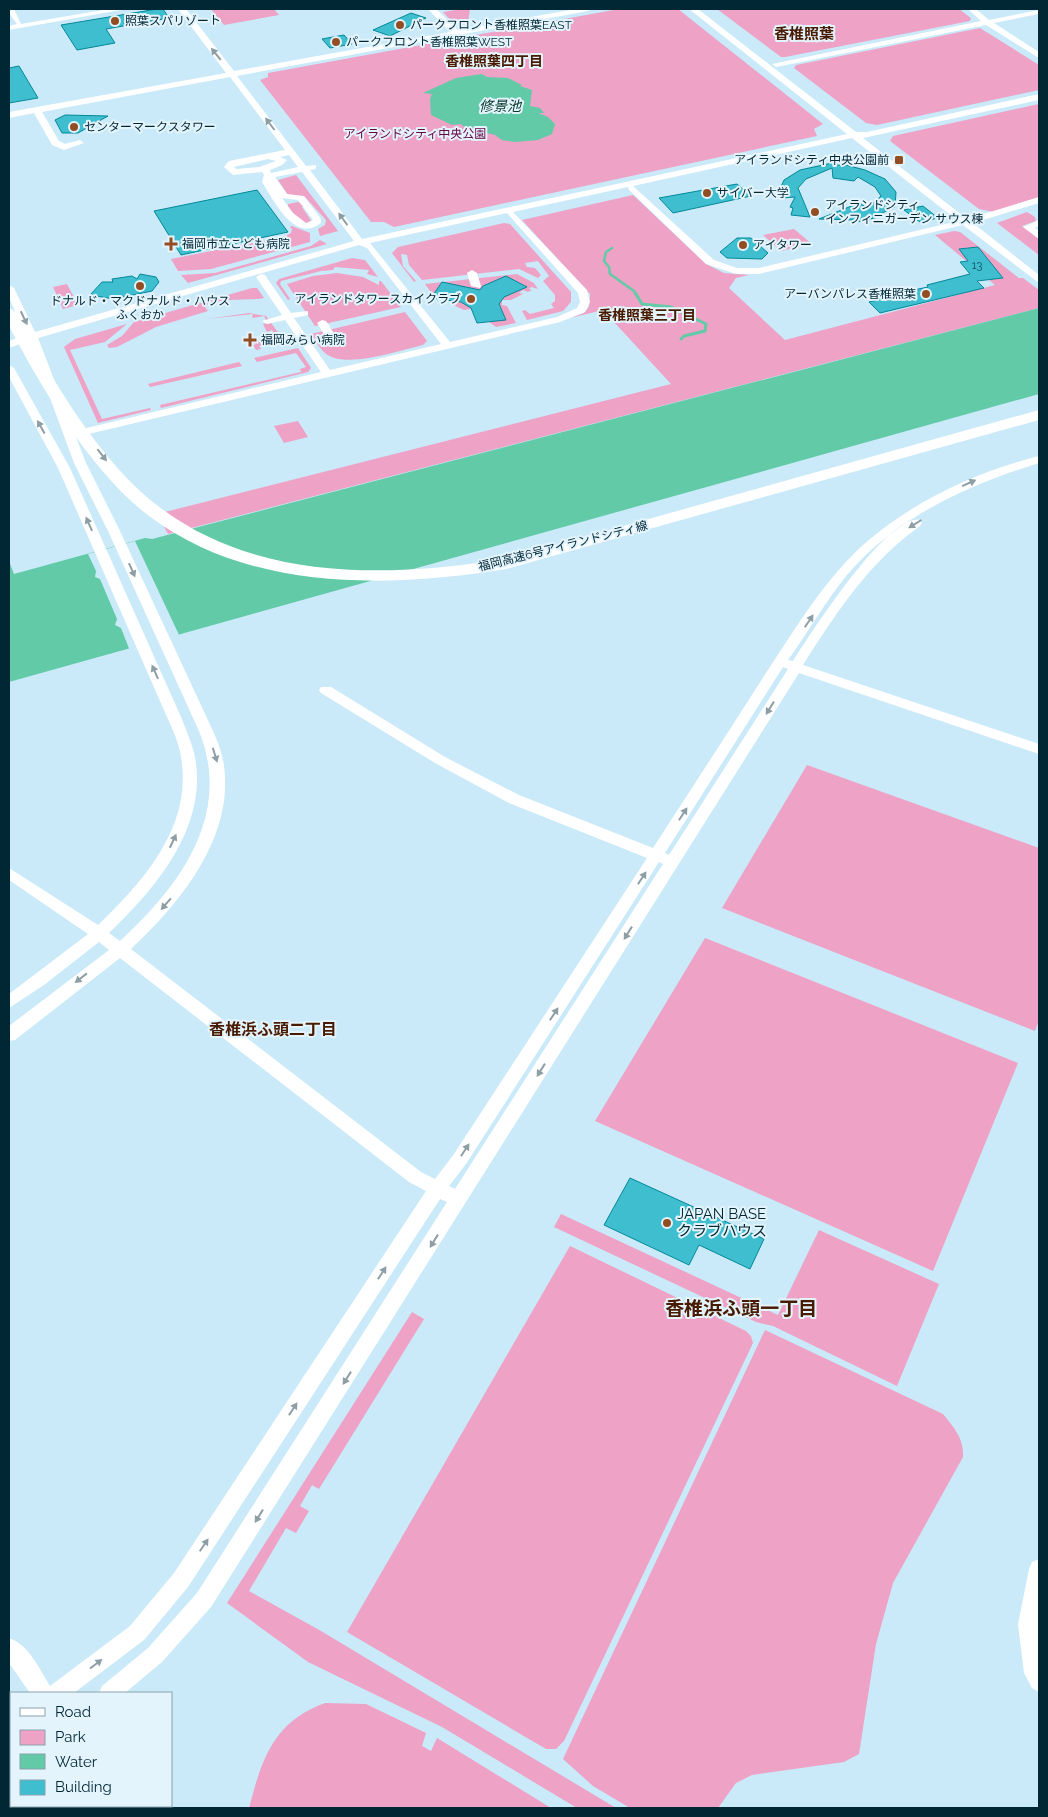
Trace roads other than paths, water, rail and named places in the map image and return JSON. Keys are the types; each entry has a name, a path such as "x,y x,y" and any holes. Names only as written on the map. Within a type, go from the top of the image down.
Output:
{"highway":[{"name":"福岡高速6号アイランドシティ線","path":"9,312 69,411 116,474 155,512 187,532 224,550 272,565 322,573 381,577 411,576 441,574 506,564 1039,415"},
{"name":"福岡高速6号アイランドシティ線","path":"9,334 26,366 87,457 121,498 144,519 194,550 238,567 288,580 348,587 428,585 512,572 1039,424"}],"street":[{"path":"10,9 18,22"},
{"path":"9,24 98,9"},
{"path":"9,28 122,9"},
{"path":"182,9 237,73 447,345"},
{"path":"193,9 291,152 310,168"},
{"path":"432,9 456,33"},
{"path":"521,9 532,19"},
{"path":"9,115 588,9"},
{"path":"693,9 969,221 1039,280"},
{"path":"703,9 776,64 860,136"},
{"path":"972,9 987,22 1039,56"},
{"path":"776,64 1039,12"},
{"path":"34,339 367,242 1039,97"},
{"path":"37,110 55,143"},
{"path":"9,346 261,277 367,242 632,188 860,136"},
{"path":"291,152 228,166 230,170 238,172 266,172 310,168"},
{"path":"266,172 282,160 268,156"},
{"path":"266,172 284,196 302,200 318,221 313,226 302,226 285,207 267,182 266,172"},
{"path":"632,188 706,259 716,265 736,271 759,271 969,221 1039,200"},
{"path":"285,207 286,204 302,200"},
{"path":"1022,206 1039,216"},
{"path":"70,435 560,319 574,314 584,305 582,292 511,214"},
{"path":"969,221 1039,270"},
{"path":"1039,223 1028,227 1039,236"},
{"path":"472,273 476,286"},
{"path":"261,277 327,374"},
{"path":"9,288 34,339 89,481 196,710 217,762 215,802 211,825 200,855 183,883 156,916 120,950 9,1035"},
{"path":"267,321 304,313"},
{"path":"322,323 330,335"},
{"path":"9,368 71,485 174,717 187,751 190,765 187,802 181,823 164,861 129,905 100,934 9,1002"},
{"path":"58,1692 137,1634 181,1580 436,1190 460,1159 781,661 830,590 854,561 892,526 956,489 982,478 1039,459"},
{"path":"110,1692 155,1655 204,1600 460,1200 796,666 865,565 882,547 918,522 962,497 1039,469"},
{"path":"781,661 1039,749"},
{"path":"326,690 440,760 499,792 673,862"},
{"path":"9,873 100,934 415,1178 436,1190 460,1200"},
{"path":"1039,1569 1028,1624 1035,1673 1039,1681"},
{"path":"9,1648 23,1662 41,1692"}],"water":[{"name":"修景池","path":"482,74 487,77 508,78 522,85 520,86 532,90 530,106 540,108 544,113 538,113 548,117 555,124 552,134 538,140 515,142 502,140 495,135 464,127 461,124 452,125 431,115 430,99 432,94 423,93 456,78"},
{"path":"1039,308 1039,394 9,682 9,561 14,574 145,538 152,539"}],"waterway":[{"path":"612,248 606,252 604,261 609,267 610,274 634,291 637,296"},
{"path":"636,294 642,304 671,307 706,324 705,331 684,336 681,339"}],"place":[{"name":"照葉スパリゾート","path":"115,21"},
{"name":"パークフロント香椎照葉EAST","path":"400,25"},
{"name":"パークフロント香椎照葉WEST","path":"336,42"},
{"name":"センターマークスタワー","path":"74,127"},
{"name":"アイランドシティ中央公園前","path":"899,160"},
{"name":"サイバー大学","path":"707,193"},
{"name":"アイランドシティ インフィニガーデン サウス棟","path":"815,212"},
{"name":"福岡市立こども病院","path":"171,244"},
{"name":"アイタワー","path":"743,245"},
{"name":"ドナルド・マクドナルド・ハウス ふくおか","path":"140,286"},
{"name":"アーバンパレス香椎照葉","path":"926,294"},
{"name":"アイランドタワースカイクラブ","path":"471,299"},
{"name":"福岡みらい病院","path":"250,340"},
{"name":"JAPAN BASE クラブハウス","path":"667,1223"}],"district":[{"name":"香椎照葉","path":"804,34"},
{"name":"香椎照葉四丁目","path":"494,61"},
{"name":"香椎照葉三丁目","path":"647,315"},
{"name":"香椎浜ふ頭二丁目","path":"273,1029"},
{"name":"香椎浜ふ頭一丁目","path":"741,1308"}],"park label":[{"name":"アイランドシティ中央公園","path":"415,134"}]}
